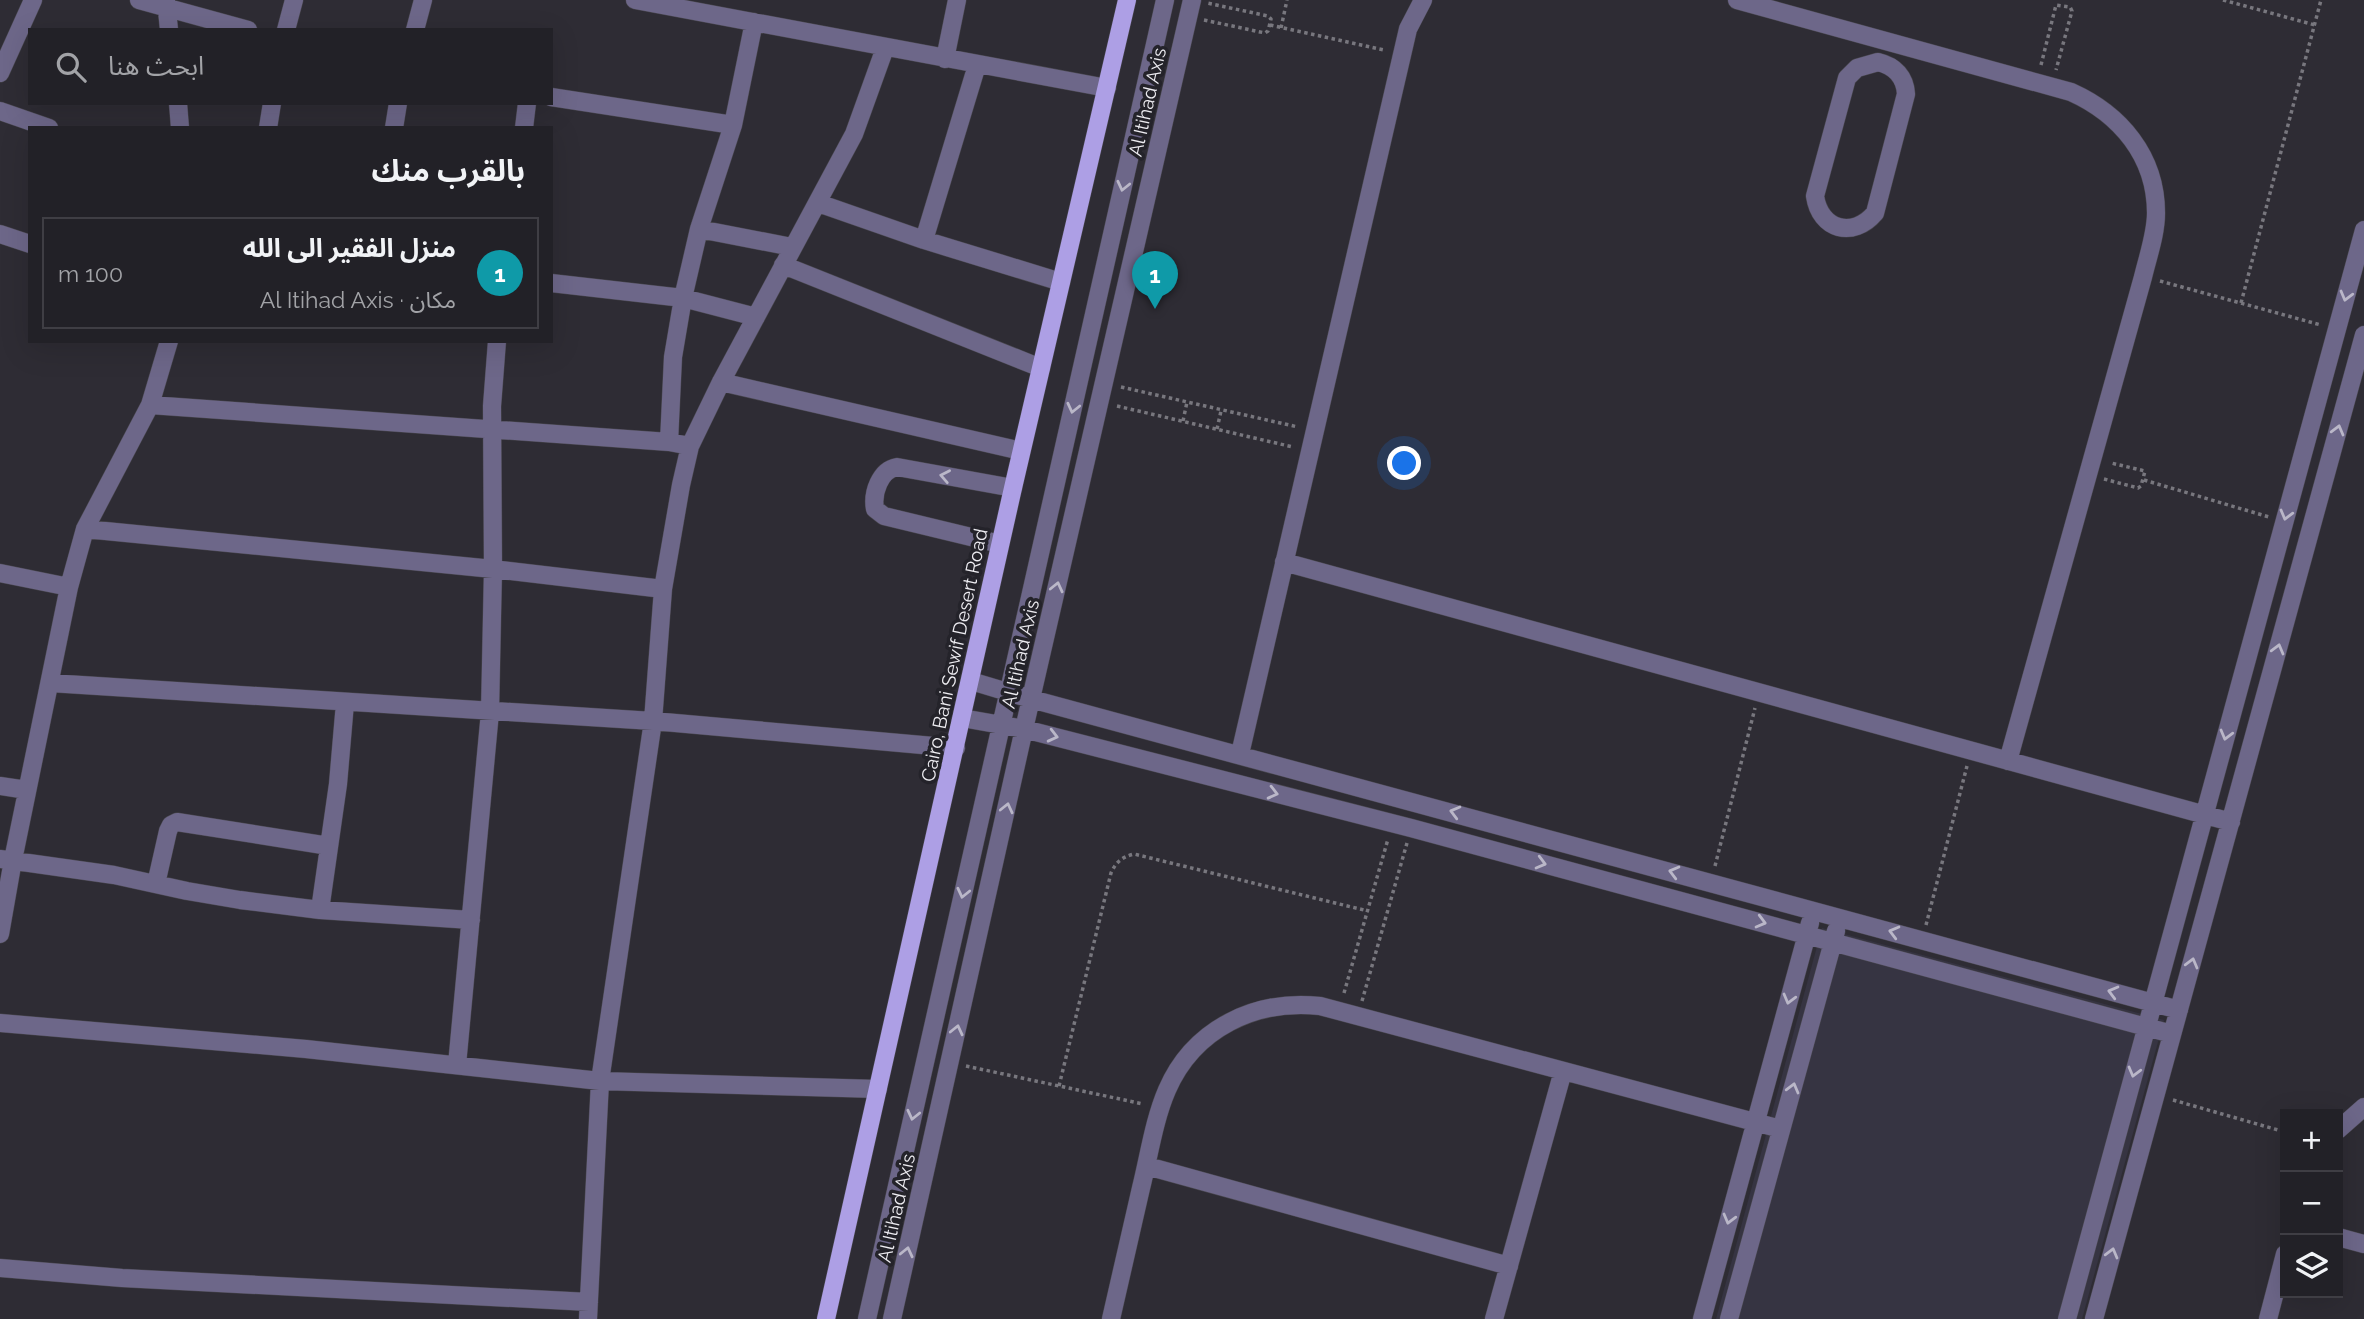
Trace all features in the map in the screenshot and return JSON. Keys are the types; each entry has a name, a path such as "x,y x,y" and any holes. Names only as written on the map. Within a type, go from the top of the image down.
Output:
{"main road":[{"name":"Cairo, Bani Sewif Desert Road","path":"826,1319 1021,451 1127,0"}],"street":[{"path":"0,73 33,0"},
{"path":"139,0 166,3 242,28"},
{"path":"287,28 294,0"},
{"path":"416,28 423,0"},
{"path":"635,0 1107,88"},
{"path":"945,58 957,0"},
{"name":"Al Itihad Axis","path":"867,1319 1165,0"},
{"path":"1240,754 1408,29 1423,0"},
{"path":"1737,0 2080,96 2106,111 2133,139 2143,156 2155,194 2154,234 2008,761"},
{"path":"166,3 169,28"},
{"name":"Al Itihad Axis","path":"892,1319 1024,729 1195,6"},
{"path":"669,442 673,357 683,299 699,229 733,125 754,22"},
{"path":"1885,64 1892,42"},
{"path":"0,1268 588,1311 600,1081 653,721 663,589 690,446 721,382 854,134 885,48"},
{"path":"1864,64 1885,64 1892,67 1903,79 1906,94 1875,213 1869,220 1854,228 1837,227 1823,218 1815,196 1847,78 1864,64"},
{"path":"924,240 977,65"},
{"path":"553,97 733,125"},
{"path":"178,105 180,126"},
{"path":"268,126 272,105"},
{"path":"394,126 398,105"},
{"path":"524,126 527,105"},
{"path":"0,111 43,126"},
{"path":"818,203 924,240 1061,282"},
{"path":"699,229 792,247"},
{"path":"2067,1319 2364,230"},
{"path":"0,234 28,243"},
{"path":"783,265 1041,368"},
{"path":"553,283 683,299 756,317"},
{"path":"2094,1319 2364,335"},
{"path":"0,934 6,860 27,790 69,587 85,529 150,405 168,343"},
{"path":"457,1065 490,712 492,428 497,343"},
{"path":"721,382 1021,451"},
{"path":"150,405 492,428 690,446"},
{"path":"1000,544 884,516 875,509 874,500 882,475 888,469 897,467 1013,488"},
{"path":"85,529 493,569 663,589"},
{"path":"1284,562 2231,822"},
{"path":"0,573 69,587"},
{"path":"971,681 2179,1010"},
{"path":"50,683 653,721 956,748"},
{"path":"320,909 330,846 345,703"},
{"path":"962,718 1024,729 1393,823 2172,1034"},
{"path":"0,786 27,790"},
{"path":"156,884 168,831 171,825 177,822 330,846"},
{"path":"6,860 114,875 240,900 471,920"},
{"path":"1702,1319 1813,910"},
{"path":"1729,1319 1839,917"},
{"path":"1111,1319 1167,1090 1186,1058 1213,1031 1229,1021 1264,1008 1302,1004 1339,1011 1781,1129"},
{"path":"0,1023 306,1049 600,1081 878,1089"},
{"path":"1494,1319 1563,1071"},
{"path":"2343,1126 2364,1107"},
{"path":"1147,1166 1509,1266"},
{"path":"2343,1238 2364,1244"},
{"path":"2267,1319 2280,1272"}],"path":[{"path":"1281,27 1287,0"},
{"path":"2064,6 2065,0"},
{"path":"2223,0 2315,25"},
{"path":"2241,303 2322,0"},
{"path":"2058,4 2072,10 2044,84 2055,7 2058,4"},
{"path":"1195,6 1270,17 1270,25 1265,33 1195,6"},
{"path":"1270,25 1402,54"},
{"path":"2143,276 2337,329"},
{"path":"1104,383 1314,431"},
{"path":"1182,421 1187,402"},
{"path":"1100,403 1309,450"},
{"path":"1217,429 1221,410"},
{"path":"2090,467 2145,471 2144,480 2138,488 2090,467"},
{"path":"2144,480 2284,521"},
{"path":"1711,882 1759,692"},
{"path":"1922,939 1971,751"},
{"path":"1339,1011 1393,823"},
{"path":"1358,1016 1411,828"},
{"path":"1059,1086 1111,873 1126,856 1134,854 1367,911"},
{"path":"950,1062 1161,1108"},
{"path":"2156,1096 2280,1131"}],"shaded area":[{"path":"1822,928 2164,1020 2082,1319 1716,1319"}],"place":[{"name":"منزل الفقير الى الله","path":"1155,309"}]}
